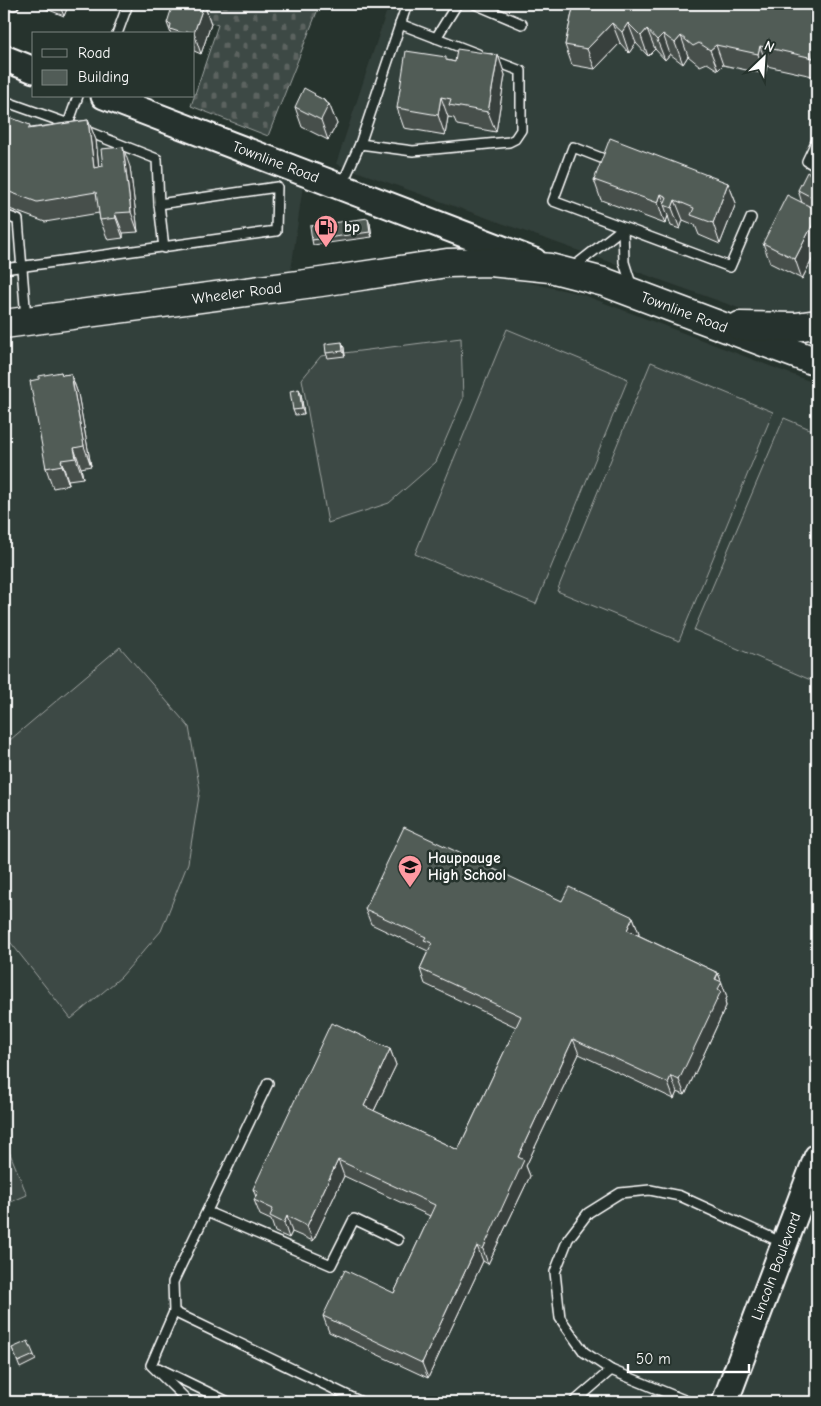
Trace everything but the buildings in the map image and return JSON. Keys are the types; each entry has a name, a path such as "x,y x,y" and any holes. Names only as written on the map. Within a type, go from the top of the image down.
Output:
{"main road":[{"path":"4,58 32,69"},
{"name":"Townline Road","path":"109,98 558,270 633,292 817,362"},
{"name":"Townline Road","path":"447,228 465,246 459,262 558,270"},
{"name":"Wheeler Road","path":"15,323 459,262"},
{"path":"721,326 796,328 817,324"},
{"name":"Lincoln Boulevard","path":"725,1402 817,1157"}],"lane":[{"path":"118,32 128,4"},
{"path":"341,187 360,144 407,4"},
{"path":"436,38 457,4"},
{"path":"475,4 522,24"},
{"path":"360,144 413,151 510,142 521,130 521,71 400,24"},
{"path":"68,124 77,98"},
{"path":"4,101 157,159 159,204 164,248"},
{"path":"817,140 807,162 817,167"},
{"path":"609,161 573,147 553,201 730,267 751,218"},
{"path":"4,269 276,231 277,187 159,204"},
{"path":"4,215 18,220 20,266 15,323"},
{"path":"558,270 623,228"},
{"path":"623,228 624,262 633,292"},
{"path":"151,1365 174,1312 173,1282 268,1083"},
{"path":"689,1402 611,1370 584,1352 560,1318 555,1272 568,1239 588,1213 620,1193 650,1190 680,1196 784,1243"},
{"path":"207,1212 330,1265 354,1219 398,1240"},
{"path":"174,1312 361,1402"},
{"path":"151,1365 189,1402"},
{"path":"151,1365 228,1402"},
{"path":"574,1402 611,1370"}],"shaded area":[{"path":"389,4 817,4 817,336 336,164"},
{"name":"Hauppauge High School","path":"4,69 32,80 32,98 79,98 303,185 291,271 253,302 450,275 516,280 581,294 817,384 817,1128 712,1402 4,1402"},
{"path":"817,1191 817,1402 732,1402"}],"green space":[{"path":"187,4 320,4 268,136 191,106 218,25 183,13"},
{"path":"507,329 628,379 536,604 415,554"},
{"path":"461,338 463,399 436,462 389,503 328,523 302,379 321,356"},
{"path":"651,362 773,412 679,641 557,591"},
{"path":"784,418 817,432 817,670 813,681 694,630"},
{"path":"120,647 189,727 200,790 188,863 161,931 121,977 71,1019 4,934 4,745"},
{"path":"4,1139 27,1195 4,1205"}],"place":[{"name":"bp","path":"326,248"},
{"name":"Hauppauge High School","path":"410,888"}]}
